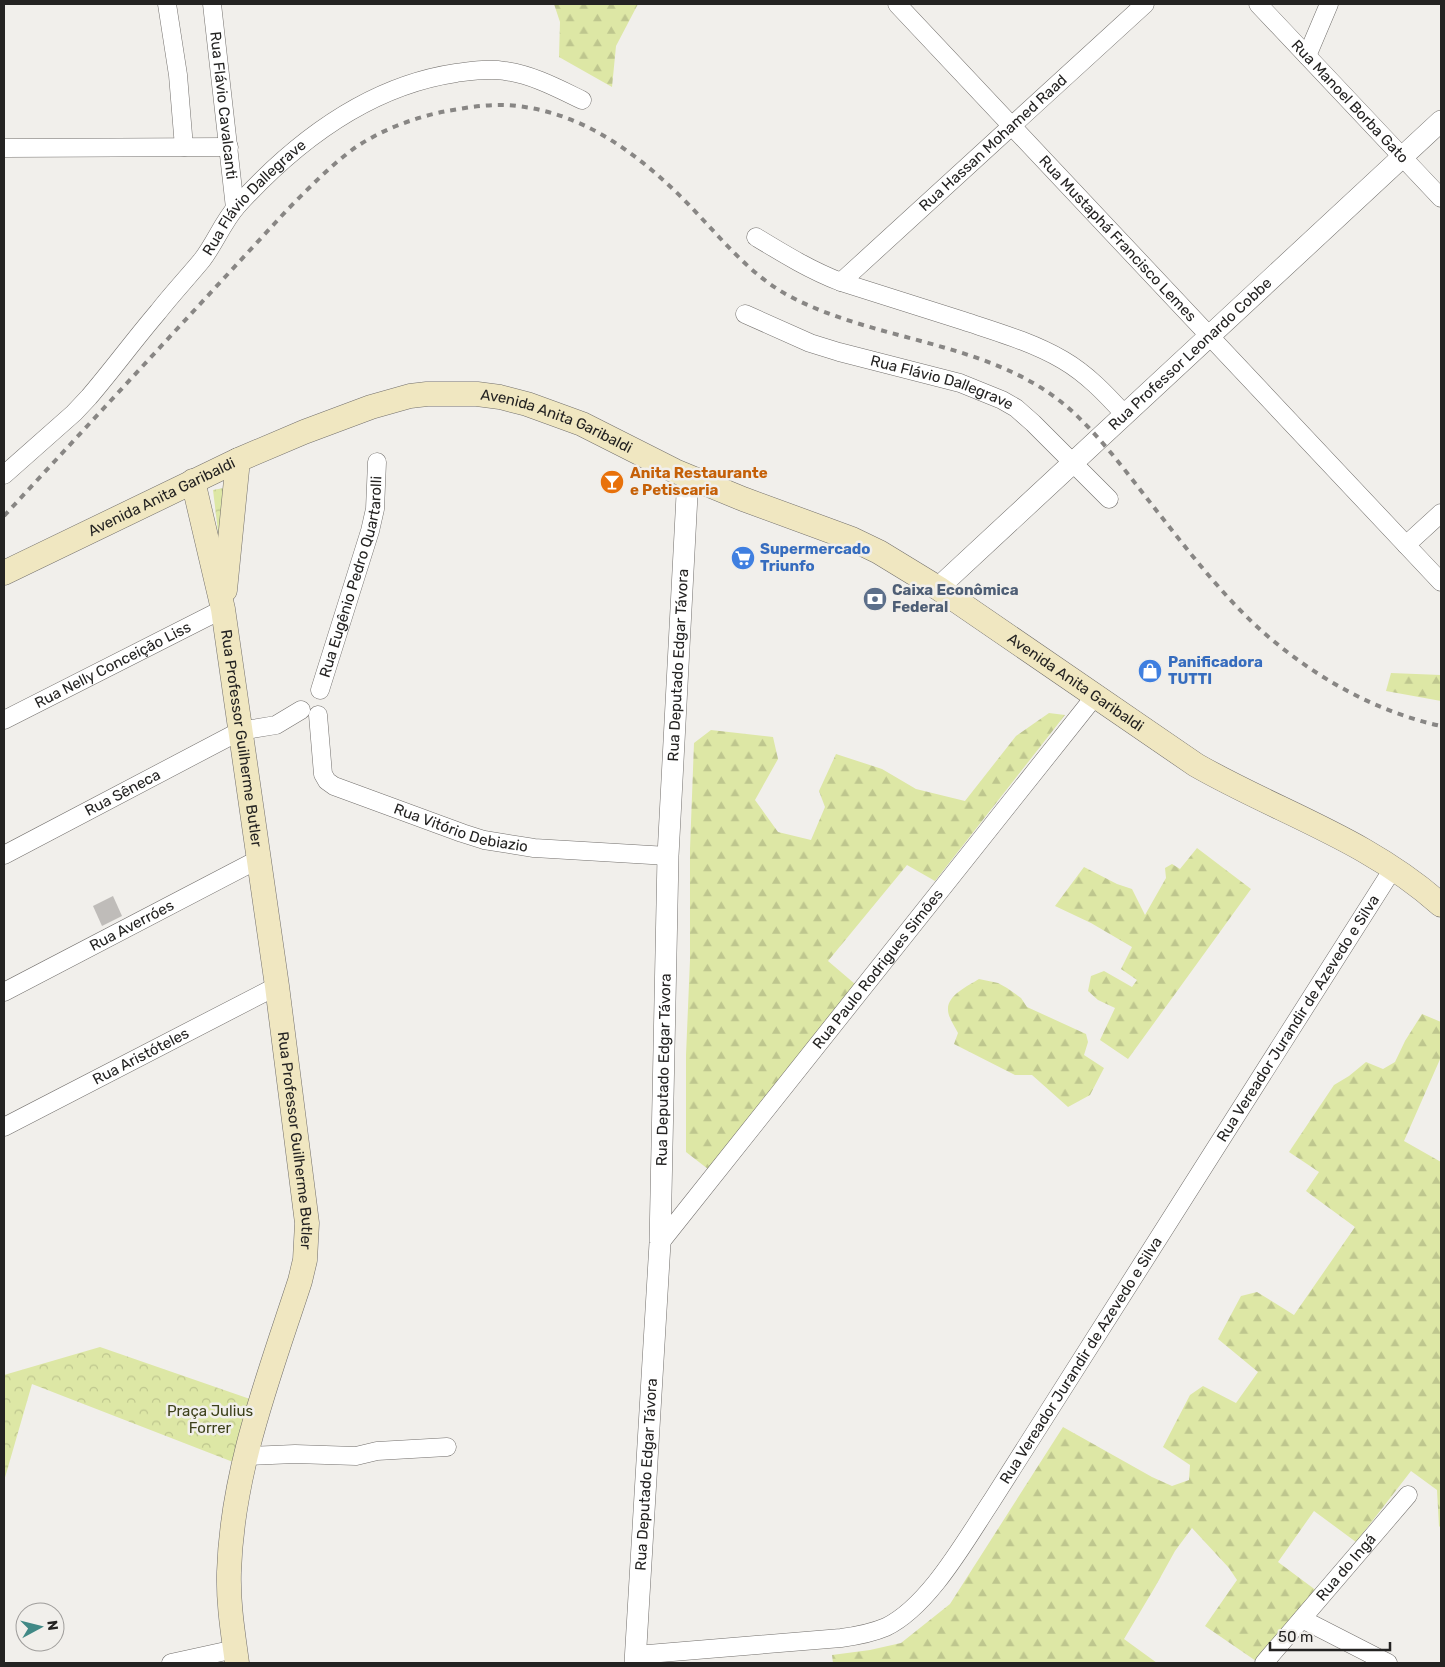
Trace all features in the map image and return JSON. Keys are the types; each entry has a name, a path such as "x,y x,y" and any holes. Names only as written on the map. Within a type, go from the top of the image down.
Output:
{"main road":[{"name":"Avenida Anita Garibaldi","path":"4,573 238,460 312,429 391,401 428,394 477,394 527,404 582,424 688,476 743,499 852,539 879,552 938,588 1210,773 1337,834 1394,867 1441,905"},
{"name":"Rua Professor Guilherme Butler","path":"223,609 238,460"},
{"name":"Rua Professor Guilherme Butler","path":"193,481 223,609 277,986 305,1204 307,1242 300,1281 256,1416 234,1509 229,1564 229,1597 236,1656"}],"street":[{"path":"167,4 178,75 184,148"},
{"name":"Rua Flávio Cavalcanti","path":"212,4 236,208"},
{"name":"Rua Mustaphá Francisco Lemes","path":"897,4 1441,582"},
{"name":"Rua Hassan Mohamed Raad","path":"841,282 1144,4"},
{"name":"Rua Manoel Borba Gato","path":"1258,4 1441,198"},
{"path":"1308,56 1329,4"},
{"name":"Rua Flávio Dallegrave","path":"4,475 74,414 89,398 174,291 202,260 236,208 273,170 298,148 339,117 367,102 405,86 439,76 474,71 502,70 525,75 582,100"},
{"name":"Rua Professor Leonardo Cobbe","path":"938,588 1441,121"},
{"path":"4,148 228,147"},
{"path":"756,237 815,272 1036,346 1086,375 1124,415"},
{"name":"Rua Flávio Dallegrave","path":"745,314 810,343 960,383 1002,400 1016,408 1033,423 1108,499"},
{"name":"Rua Eugênio Pedro Quartarolli","path":"309,713 325,696 320,690 370,531 375,509 377,462"},
{"name":"Rua Deputado Edgar Távora","path":"636,1659 660,1242 668,856 688,476"},
{"path":"1406,545 1441,513"},
{"name":"Rua Nelly Conceição Liss","path":"4,720 223,609"},
{"name":"Rua Paulo Rodrigues Simões","path":"660,1242 1095,696"},
{"path":"240,731 276,724 309,713"},
{"name":"Rua Vitório Debiazio","path":"309,713 324,774 327,781 334,786 484,840 534,848 668,856"},
{"name":"Rua Sêneca","path":"4,854 240,731"},
{"name":"Rua Averróes","path":"4,992 260,859"},
{"name":"Rua Vereador Jurandir de Azevedo e Silva","path":"636,1659 865,1634 886,1626 904,1615 922,1598 941,1575 991,1502 1394,867"},
{"name":"Rua Aristóteles","path":"4,1127 277,986"},
{"path":"245,1456 295,1454 356,1456 378,1451 446,1447"},
{"name":"Rua do Ingá","path":"1264,1663 1408,1495"},
{"path":"1302,1619 1388,1663"},
{"path":"171,1663 236,1656"}],"green space":[{"path":"554,4 638,4 616,46 612,87 559,57 560,22"},
{"path":"229,487 222,565 213,490"},
{"path":"1391,673 1441,675 1441,701 1386,691"},
{"path":"1049,713 1065,715 935,881 907,865 828,961 855,984 708,1169 686,1152 690,849 694,743 711,730 773,737 778,759 755,800 778,832 811,840 825,807 819,791 836,754 882,769 916,789 965,801 1016,736"},
{"path":"1197,848 1251,889 1128,1059 1100,1040 1115,1008 1098,1000 1088,991 1091,976 1104,971 1132,987 1137,980 1121,969 1132,947 1091,923 1055,906 1084,867 1117,884 1132,889 1145,915 1166,878 1165,868 1172,864 1180,869"},
{"path":"979,979 998,983 1021,998 1027,1007 1086,1034 1088,1042 1084,1055 1104,1068 1090,1095 1068,1107 1032,1075 1015,1075 954,1044 958,1033 949,1016 949,1005 954,995"},
{"path":"1422,1014 1441,1022 1441,1057 1404,1141 1441,1162 1441,1528 1439,1526 1437,1490 1411,1471 1356,1542 1314,1511 1278,1562 1317,1591 1256,1661 1205,1626 1237,1580 1229,1568 1192,1528 1175,1551 1124,1639 1157,1663 833,1663 832,1655 870,1650 901,1643 950,1604 1063,1427 1152,1477 1172,1486 1189,1480 1190,1465 1163,1447 1190,1395 1203,1386 1236,1403 1258,1372 1218,1339 1241,1296 1257,1292 1294,1315 1355,1227 1306,1191 1319,1172 1289,1152 1334,1085 1366,1062 1383,1069 1395,1062 1405,1041"},
{"name":"Praça Julius Forrer","path":"100,1347 250,1399 233,1462 32,1384 4,1481 4,1375"}],"building":[{"path":"113,896 122,916 102,926 93,906"}],"railway":[{"path":"4,516 288,209 321,176 347,154 377,135 400,124 424,117 473,107 491,105 517,106 562,116 603,135 622,147 675,191 746,264 777,289 795,299 830,314 866,326 976,358 1011,372 1044,390 1074,413 1097,437 1216,583 1239,609 1272,640 1340,687 1389,710 1441,726"}],"place":[{"name":"Anita Restaurante e Petiscaria","path":"612,482"},
{"name":"Supermercado Triunfo","path":"743,558"},
{"name":"Caixa Econômica Federal","path":"875,599"},
{"name":"Panificadora TUTTI","path":"1150,671"}]}
